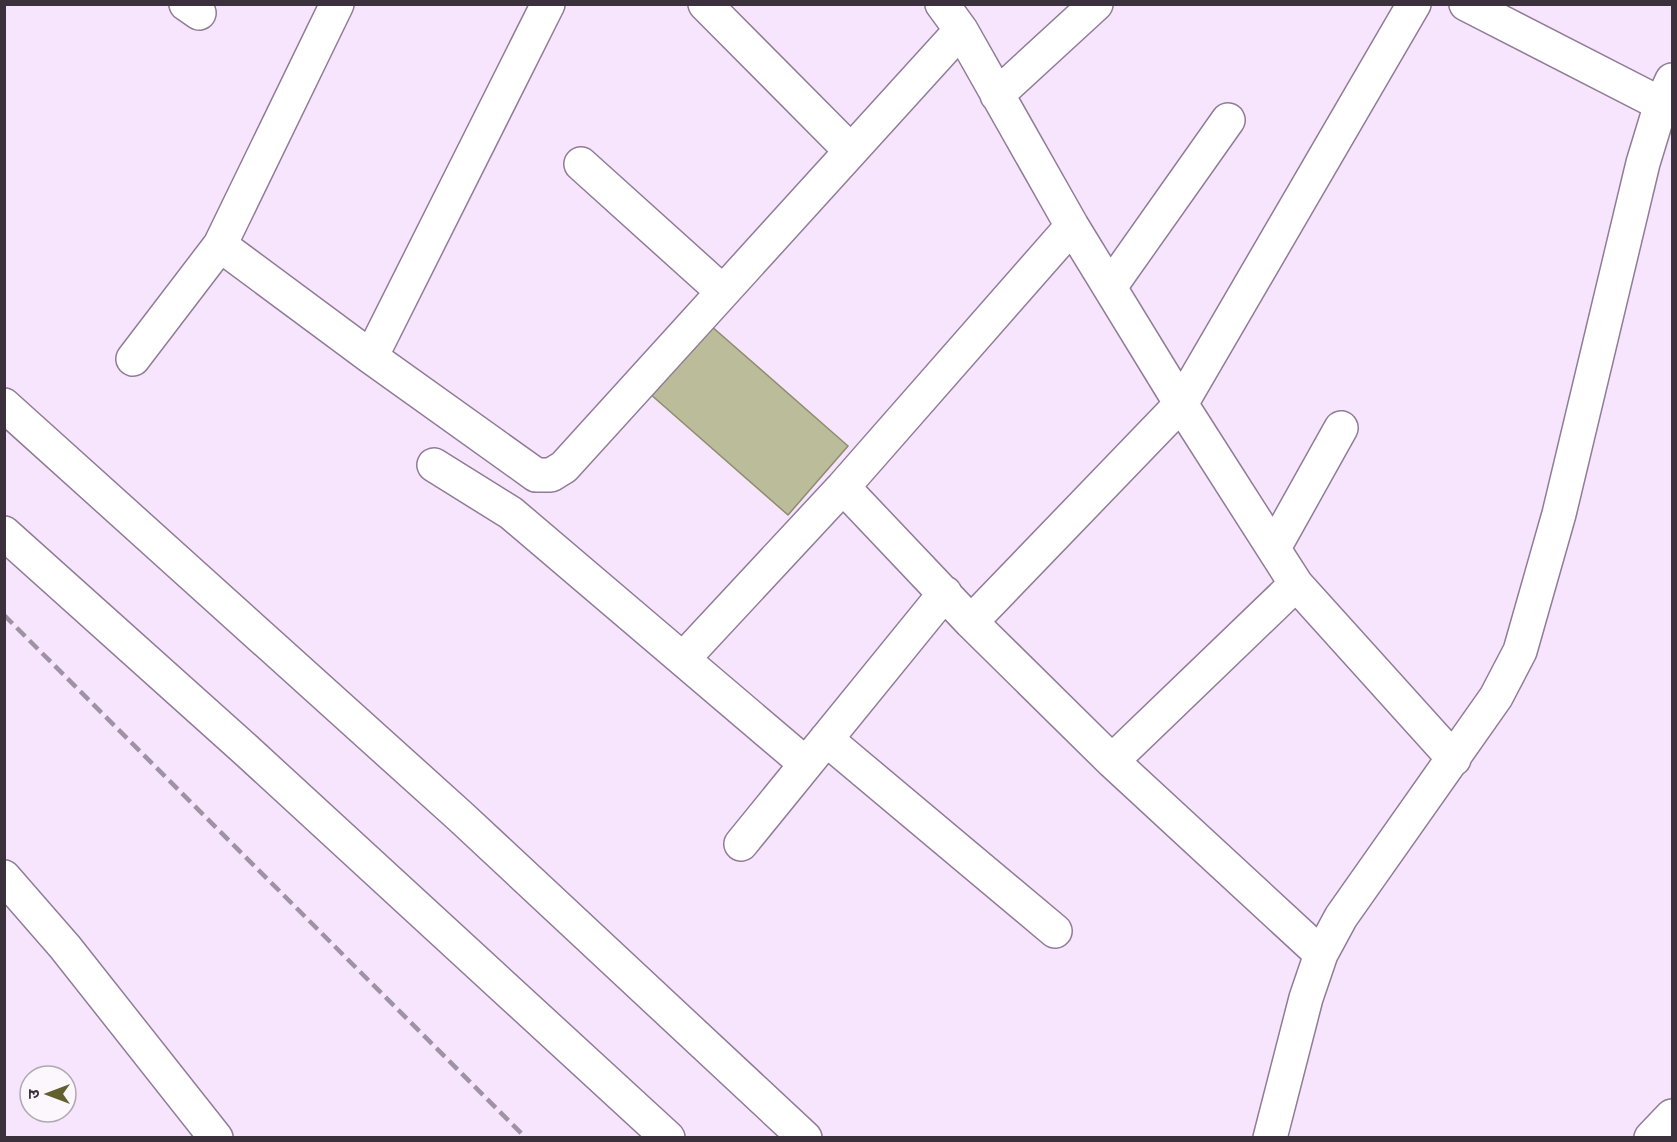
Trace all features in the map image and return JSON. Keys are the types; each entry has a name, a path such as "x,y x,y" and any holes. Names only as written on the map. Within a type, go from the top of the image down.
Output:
{"street":[{"path":"133,359 220,245 337,4"},
{"path":"371,357 548,4"},
{"path":"705,4 851,151"},
{"path":"997,95 1096,4"},
{"path":"971,622 1181,404 1414,4"},
{"path":"1270,1137 1306,998 1321,954 1341,917 1496,697 1520,651 1559,514 1642,163 1669,88 1466,4"},
{"path":"220,245 536,475 551,475 564,467 851,151 951,17 1072,226 1181,404 1296,584 1454,759"},
{"path":"1110,287 1228,120"},
{"path":"581,164 723,292"},
{"path":"683,659 843,487 1072,226"},
{"path":"4,405 469,825 805,1137"},
{"path":"1274,548 1341,428"},
{"path":"434,465 511,513 683,659 816,751 1054,931"},
{"path":"843,487 971,622 1112,761 1321,954"},
{"path":"4,533 246,750 668,1137"},
{"path":"1112,761 1296,584"},
{"path":"741,844 945,592"},
{"path":"4,877 65,947 216,1137"},
{"path":"1651,1137 1672,1116"}],"building":[{"path":"710,325 848,446 788,515 649,393"}],"railway":[{"path":"4,615 526,1138"}]}
